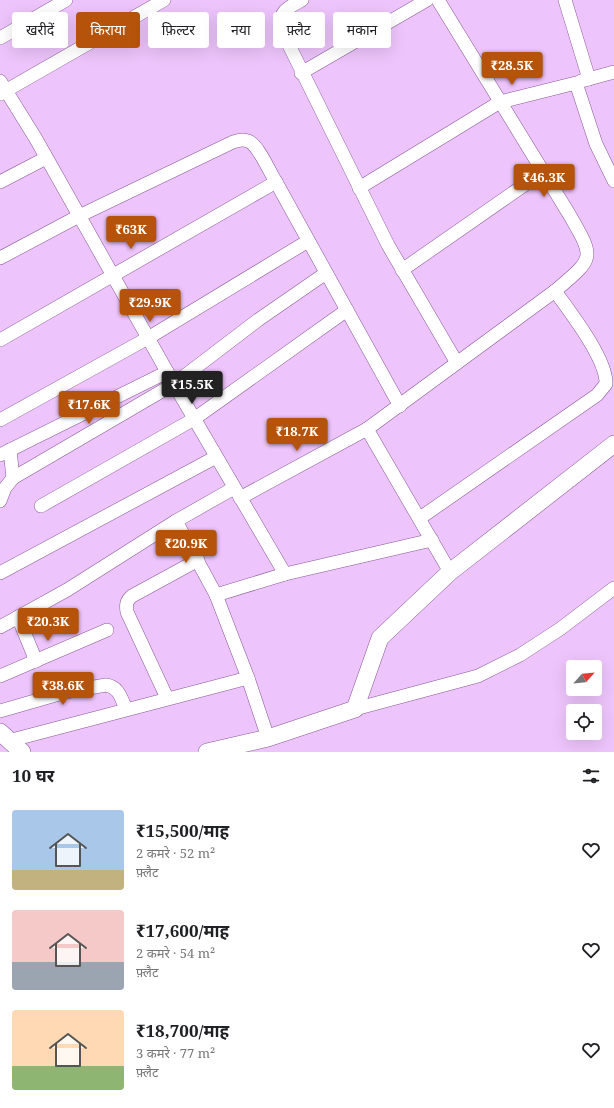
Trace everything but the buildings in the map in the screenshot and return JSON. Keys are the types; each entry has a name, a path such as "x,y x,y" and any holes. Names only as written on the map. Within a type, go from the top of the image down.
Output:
{"street":[{"path":"0,38 66,0"},
{"path":"164,0 2,89 46,158 194,419 285,574"},
{"path":"302,0 289,7 283,13 280,20 281,29 301,73 402,270 457,363"},
{"path":"301,73 427,0"},
{"path":"0,627 67,590 176,521 237,493 367,428 400,406 555,291 582,268 586,261 588,251 585,241 438,0"},
{"path":"565,0 589,79"},
{"path":"359,188 500,102 614,72"},
{"path":"576,83 596,144 614,181"},
{"path":"0,258 79,216 240,140 248,141 255,146 276,182 400,406"},
{"path":"0,182 46,158"},
{"path":"402,270 543,172"},
{"path":"0,340 276,182"},
{"path":"0,420 148,338 308,241"},
{"path":"0,501 5,488 13,478 174,384 258,320 326,273"},
{"path":"420,518 597,395 606,384 604,369 593,349 555,291"},
{"path":"41,506 194,419 347,310"},
{"path":"13,478 5,453 167,372"},
{"path":"367,428 450,572"},
{"path":"355,709 380,638 450,572 614,444"},
{"path":"0,573 216,456"},
{"path":"176,521 216,595 248,678 268,738"},
{"path":"216,595 285,574 432,540"},
{"path":"167,698 127,612 127,600 198,560"},
{"path":"207,752 268,738 355,709 478,676 520,655 560,630 614,588"},
{"path":"18,617 36,661"},
{"path":"0,676 107,630"},
{"path":"4,736 126,709 248,678"},
{"path":"0,711 66,692 106,685 112,686 117,690 126,709"},
{"path":"4,736 22,752"}]}
